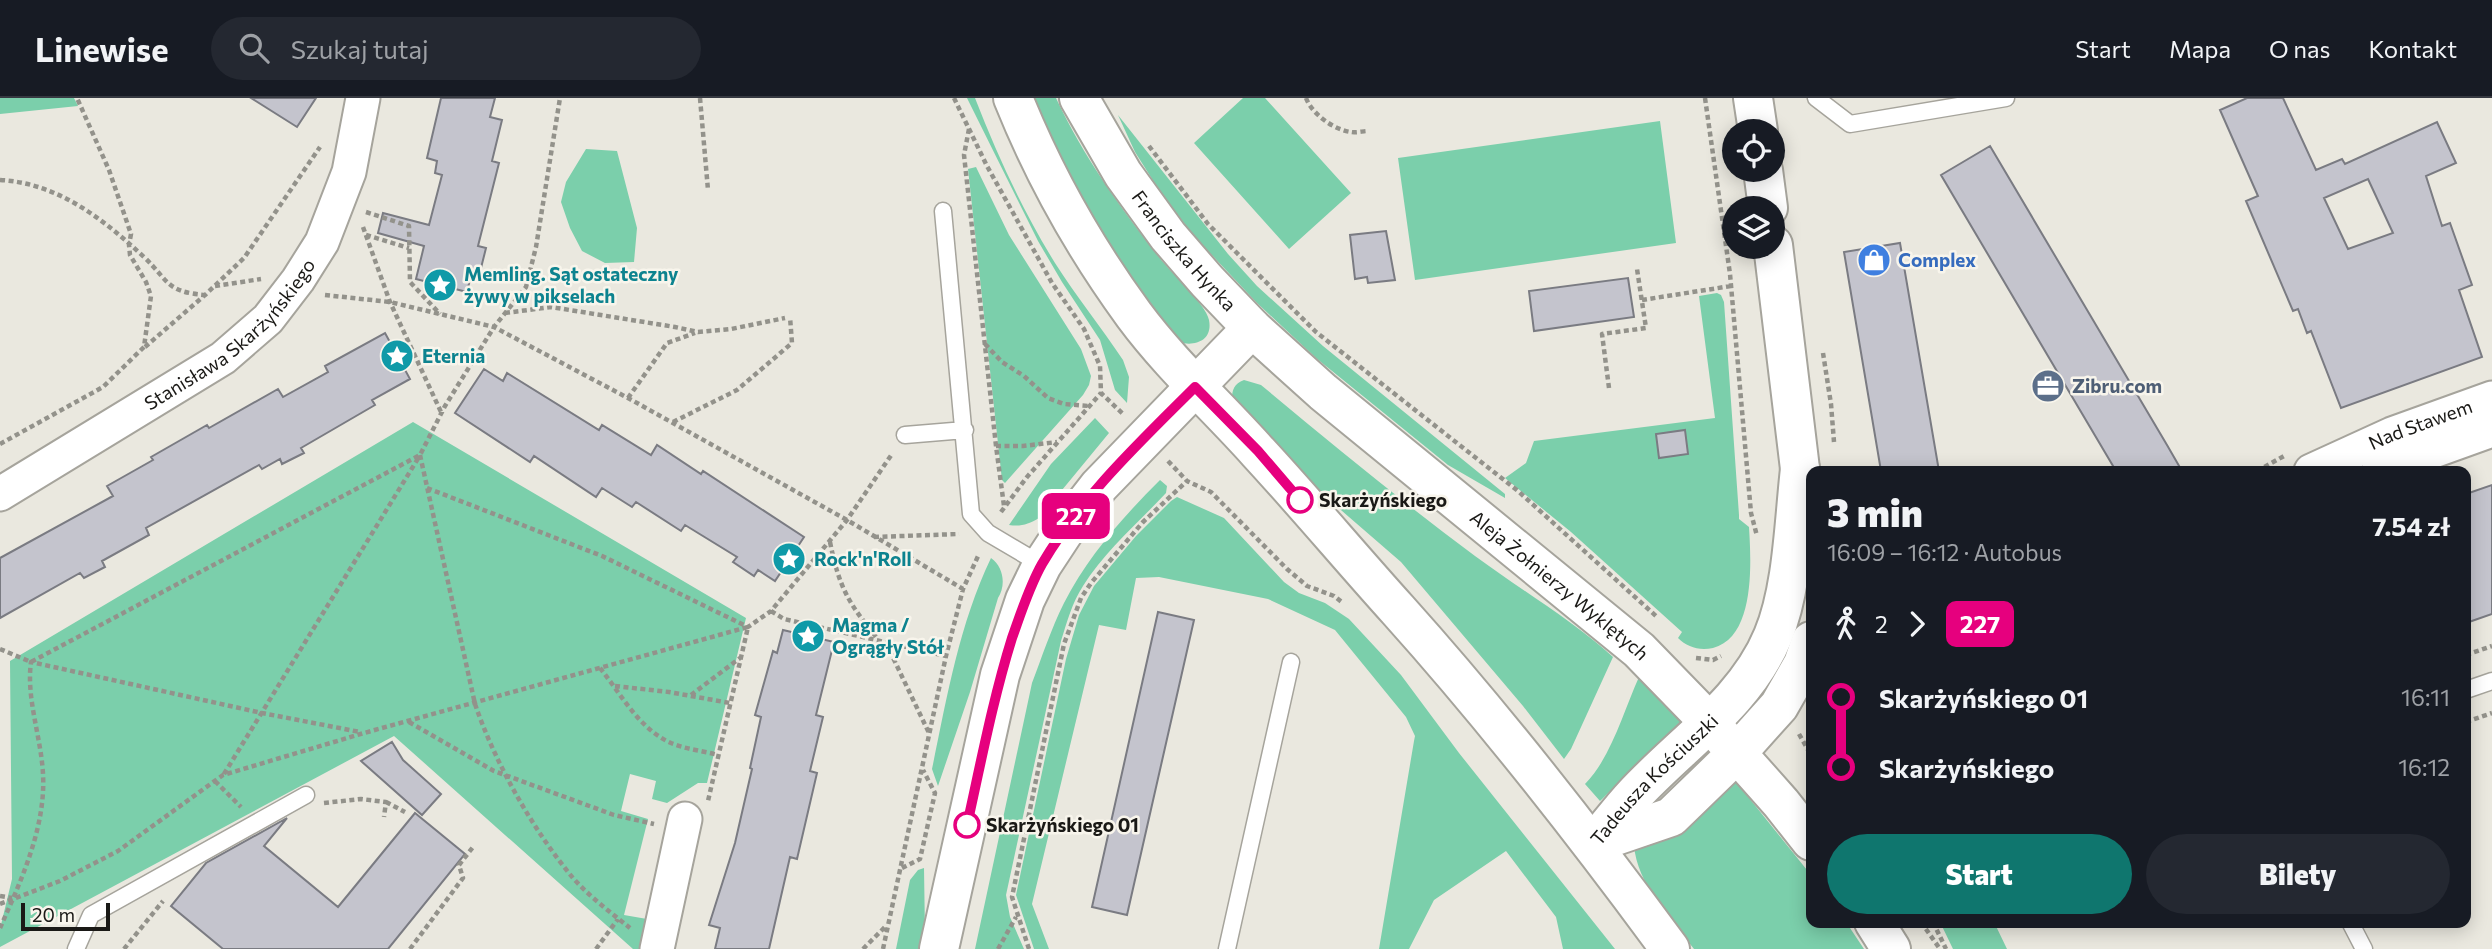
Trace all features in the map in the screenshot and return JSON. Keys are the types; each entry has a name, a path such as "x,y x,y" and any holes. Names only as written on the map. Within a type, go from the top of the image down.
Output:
{"main road":[{"path":"1013,98 1025,129 1078,232 1135,317 1195,387 1258,451 1446,663 1593,844 1670,949"},
{"name":"Franciszka Hynka","path":"939,949 1000,675 1025,600 1042,565 1099,486 1252,328 1168,236 1123,174 1079,98"},
{"path":"1753,98 1756,119"},
{"name":"Tadeusza Kościuszki","path":"1775,259 1800,468 1806,497"},
{"name":"Aleja Żołnierzy Wyklętych","path":"1252,328 1323,392 1639,650 1709,722 1806,835"},
{"name":"Tadeusza Kościuszki","path":"1593,844 1634,795 1748,681 1773,636 1785,598 1800,468"},
{"name":"Tadeusza Kościuszki","path":"1593,844 1671,817 1736,754 1779,706 1806,661"},
{"path":"1878,928 1892,949"}],"street":[{"name":"Stanisława Skarżyńskiego","path":"0,494 223,358 268,318 298,281 322,242 349,172 363,98"},
{"name":"Nad Stawem","path":"2322,466 2392,434 2492,398"},
{"name":"Nad Stawem","path":"2392,466 2492,430"},
{"path":"657,948 683,825"}],"lane":[{"path":"1816,98 1850,124 2006,98"},
{"path":"943,211 971,514 988,533 1042,565"},
{"path":"905,435 965,430"},
{"path":"1227,949 1291,662"},
{"path":"2471,688 2492,681"},
{"path":"76,949 91,915 306,795"},
{"path":"2353,928 2364,949"}],"path":[{"path":"77,98 110,170 131,233 130,255 151,296 144,347"},
{"path":"223,775 420,456 441,413 494,327 526,287 536,247 560,98"},
{"path":"700,98 708,190"},
{"path":"883,949 963,589 988,533 1004,507 1101,393 1100,366 1084,329 1052,283 987,166 954,98"},
{"path":"1306,98 1325,121 1349,132 1368,131"},
{"path":"1705,98 1731,286 1749,488 1757,540"},
{"path":"969,129 964,155 1004,507"},
{"path":"0,444 103,387 144,347 205,295 244,258 327,137"},
{"path":"1143,138 1208,224 1316,332 1518,491 1661,621"},
{"path":"0,180 37,185 74,201 105,223 145,258 170,287 205,295"},
{"path":"365,212 410,226 410,282 440,314"},
{"path":"361,224 390,302 441,413"},
{"path":"366,235 409,247"},
{"path":"1609,388 1602,334 1646,328 1637,269"},
{"path":"298,281 323,295 390,302 494,327 847,520 963,589"},
{"path":"1642,300 1731,286"},
{"path":"504,314 551,307 698,332"},
{"path":"628,398 667,343 698,332 731,329 787,318 792,343 737,390 672,423"},
{"path":"984,343 1002,362 1024,376 1048,398 1064,404 1089,406"},
{"path":"0,904 60,881 118,851 223,775 364,733 748,627 771,611 830,541 905,435"},
{"path":"996,446 1057,442"},
{"path":"420,456 475,704 487,739 504,774 573,878 618,919 657,948"},
{"path":"31,662 420,456"},
{"path":"1029,949 1016,916 1012,897 1064,644 1073,617 1091,583 1143,522 1187,481 1212,492 1307,586 1334,596 1353,610"},
{"path":"427,488 602,556 748,627"},
{"path":"873,537 988,533"},
{"path":"830,541 837,576 851,605 882,641 930,734"},
{"path":"771,611 784,619 946,656"},
{"path":"409,722 494,771 614,815 683,825 703,823 748,627"},
{"path":"2471,653 2492,646"},
{"path":"1692,657 1713,660 1730,648"},
{"path":"0,649 31,662 364,733"},
{"path":"691,696 741,657"},
{"path":"0,928 29,856 43,798 43,773 29,679 31,662"},
{"path":"600,668 635,715 655,733 671,743 719,755"},
{"path":"614,686 730,703"},
{"path":"2471,720 2492,713"},
{"path":"1799,724 1798,731 1806,747"},
{"path":"901,868 920,859 935,793 922,769"},
{"path":"215,781 256,822"},
{"path":"279,810 287,812 298,807 360,799 386,802 405,812"},
{"path":"384,817 386,802"},
{"path":"410,949 463,878 459,865 473,847"},
{"path":"0,896 13,898"},
{"path":"998,949 1016,916"},
{"path":"596,949 618,919"},
{"path":"863,949 888,924"},
{"path":"1925,928 1940,949"},
{"path":"1936,928 1946,949"}],"green space":[{"path":"0,98 74,98 78,106 0,114"},
{"path":"967,98 975,98 1011,182 1043,243 1123,360 1129,377 1127,403 1115,390 1100,340 1038,241"},
{"path":"1032,98 1056,98 1090,161 1116,200 1159,257 1195,297 1206,313 1210,327 1201,341 1191,344 1178,342 1119,264 1085,208"},
{"path":"1243,98 1265,98 1351,193 1289,249 1194,143"},
{"path":"1118,115 1228,254 1257,286 1323,346 1505,494 1505,498 1448,465 1316,358 1257,303 1193,235 1159,190 1135,152"},
{"path":"1660,121 1676,243 1415,280 1398,158"},
{"path":"586,149 617,151 637,228 634,262 605,263 582,251 570,228 561,202 566,182"},
{"path":"976,167 1009,235 1081,349 1091,376 1083,395 1005,483 1002,480 968,169"},
{"path":"1717,293 1724,302 1739,519 1749,527 1750,577 1744,614 1737,629 1727,641 1713,648 1703,649 1689,646 1678,638 1682,632 1571,532 1505,478 1526,463 1534,441 1715,418 1699,296"},
{"path":"1244,380 1261,385 1421,515 1613,657 1564,759 1523,706 1401,562 1297,472 1232,400 1234,387"},
{"path":"1095,418 1109,433 1039,518 1017,526 1009,525 1051,464"},
{"path":"413,422 746,618 707,783 698,783 667,803 652,799 656,781 630,774 621,811 648,819 624,915 647,919 644,949 633,949 394,736 0,947 0,929 12,879 10,661"},
{"path":"1160,480 1167,486 1166,493 1092,573 1076,599 1061,641 1006,895 1010,917 1024,949 975,949 1032,683 1051,633 1073,586 1095,553"},
{"path":"1177,497 1224,518 1284,582 1299,593 1325,603 1349,619 1401,675 1459,753 1615,949 1563,949 1556,917 1506,851 1434,900 1409,949 1379,949 1415,736 1406,717 1335,630 1268,599 1159,577 1136,578 1126,630 1099,625 1032,904 1049,949 1034,949 1016,895 1066,659 1079,615 1094,586 1136,536"},
{"path":"991,558 1001,571 1001,593 938,786 932,769 949,688 970,609"},
{"path":"1639,677 1682,722 1600,801 1585,784 1610,747"},
{"path":"1733,778 1806,869 1806,928 1850,928 1864,949 1694,949 1648,887 1636,860 1634,845 1660,841 1700,811"},
{"path":"924,868 925,934 922,949 896,949 910,880 918,870"},
{"path":"1943,928 1997,928 2007,949 1953,949"}],"building":[{"path":"251,98 316,98 297,127"},
{"path":"441,98 495,98 490,117 502,120 492,161 499,163 478,246 486,248 480,272 472,271 467,292 416,279 424,246 378,233 383,213 429,225 442,175 435,173 437,161 427,158"},
{"path":"2247,98 2283,98 2316,170 2342,159 2345,164 2437,122 2456,163 2426,176 2442,226 2450,223 2472,285 2459,290 2482,357 2341,408 2311,331 2307,333 2298,309 2293,311 2246,201 2258,196 2220,110","holes":["2368,179 2393,233 2348,249 2324,198"]},
{"path":"1990,146 2179,466 2113,466 1941,175"},
{"path":"1386,231 1395,280 1368,283 1367,277 1355,279 1350,235"},
{"path":"1900,243 1938,466 1880,466 1844,252"},
{"path":"1628,278 1634,317 1534,331 1529,291"},
{"path":"385,333 410,379 372,400 375,405 301,448 304,453 282,464 280,459 262,469 259,465 146,528 149,535 102,561 105,567 84,578 80,573 0,618 0,558 113,496 107,486 153,460 151,457 278,389 283,397 328,372 325,366"},
{"path":"484,369 503,381 507,373 599,430 602,425 651,455 657,445 701,474 703,471 804,537 775,581 758,570 754,576 733,562 737,557 685,525 681,531 636,502 632,507 602,488 596,497 534,456 530,462 455,413"},
{"path":"1685,430 1688,454 1659,458 1656,434"},
{"path":"2492,485 2492,614 2471,621 2471,492"},
{"path":"1158,612 1194,620 1127,915 1092,907"},
{"path":"783,630 834,642 816,715 823,717 810,771 817,773 797,859 790,857 769,949 715,949 720,928 709,925 735,843 752,769 750,768 761,717 755,715 773,651 777,653"},
{"path":"392,742 403,760 441,794 422,815 361,761"},
{"path":"415,813 465,854 388,949 223,949 171,906 206,863 287,818 264,846 338,907"}],"bus line":[{"name":"227","path":"967,825 1000,675 1025,600 1042,565 1099,486 1195,387 1258,451 1300,500"}],"place":[{"name":"Complex","path":"1874,260"},
{"name":"Memling. Sąt ostateczny żywy w pikselach","path":"440,285"},
{"name":"Eternia","path":"397,356"},
{"name":"Zibru.com","path":"2048,386"},
{"name":"Skarżyńskiego","path":"1300,500"},
{"name":"Rock'n'Roll","path":"789,559"},
{"name":"Magma / Ogrągły Stół","path":"808,636"},
{"name":"Skarżyńskiego 01","path":"967,825"}]}
